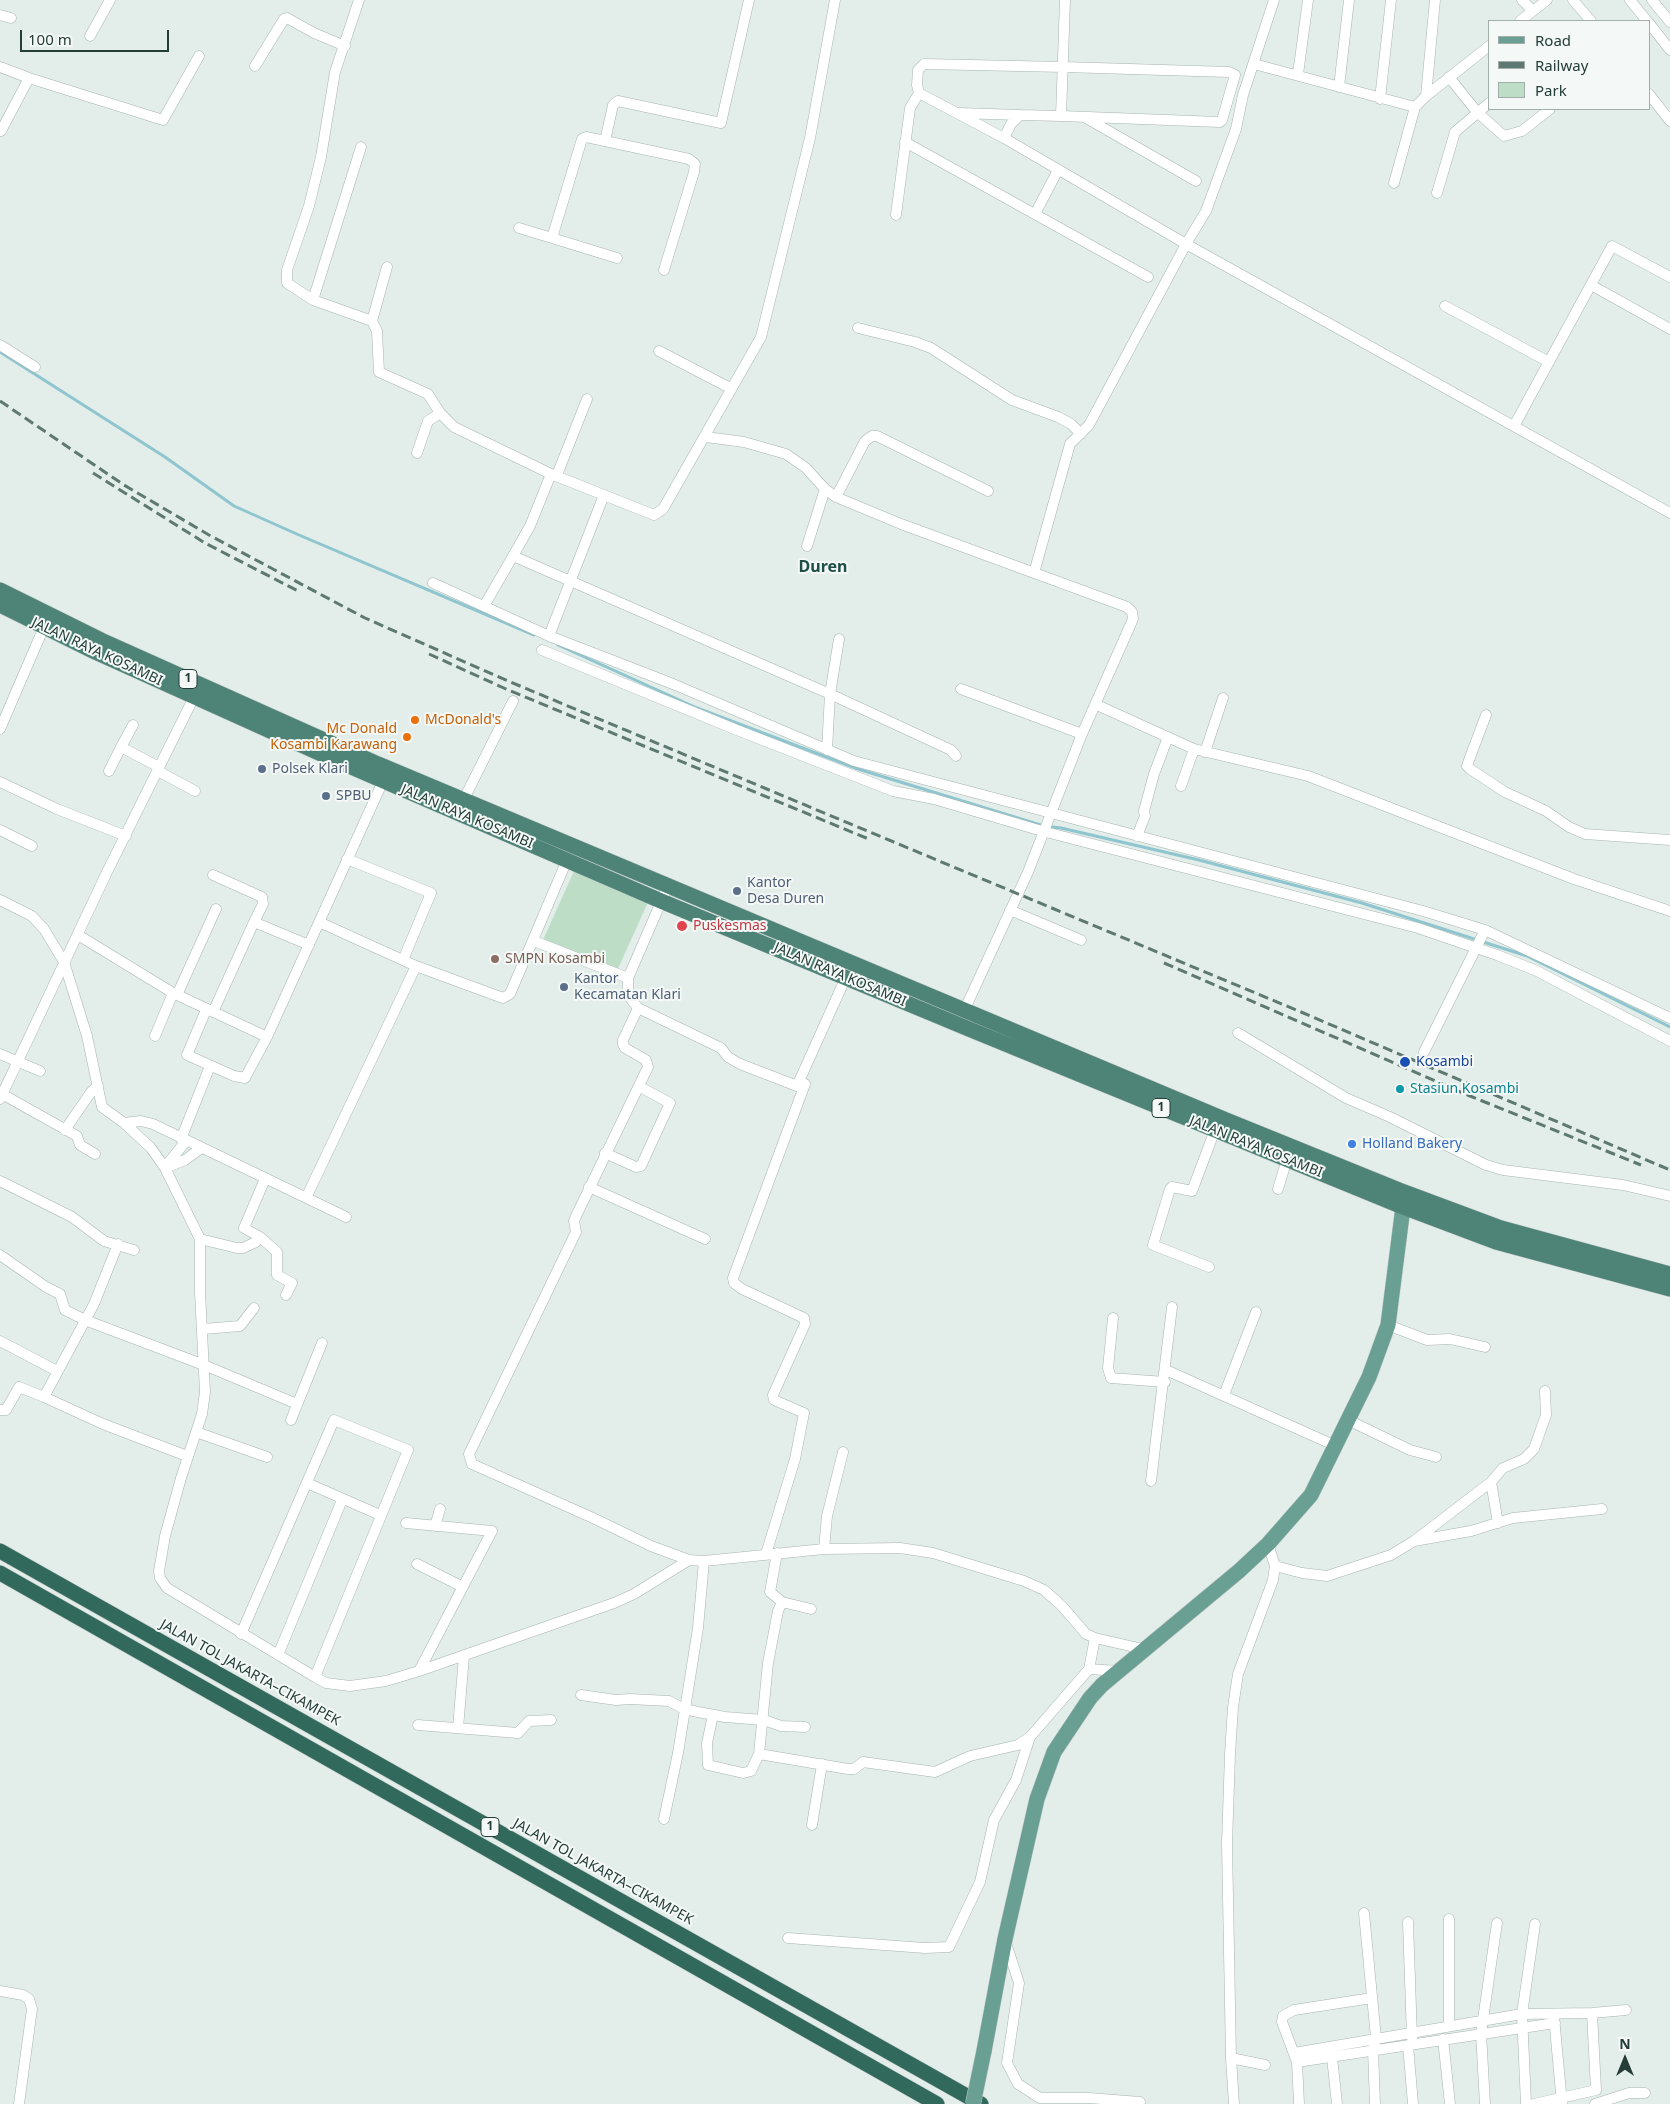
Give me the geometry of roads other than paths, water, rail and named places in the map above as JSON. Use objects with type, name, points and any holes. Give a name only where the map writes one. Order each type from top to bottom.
[{"type":"highway","name":"JALAN RAYA KOSAMBI","points":[[0,590],[378,774],[661,901],[1403,1207],[1496,1242],[1670,1289]]},
{"type":"highway","name":"JALAN RAYA KOSAMBI","points":[[0,605],[44,628],[194,697],[378,774],[464,799],[964,1010],[1399,1190],[1501,1228],[1670,1274]]},
{"type":"highway","name":"JALAN TOL JAKARTA–CIKAMPEK","points":[[0,1551],[981,2104]]},
{"type":"highway","name":"1","points":[[0,1572],[937,2104]]},
{"type":"main road","points":[[973,2104],[1005,1939],[1037,1799],[1048,1766],[1061,1740],[1090,1698],[1118,1670],[1239,1571],[1268,1544],[1310,1495],[1369,1377],[1388,1325],[1403,1207]]},
{"type":"street","points":[[90,36],[110,0]]},
{"type":"street","points":[[359,0],[335,72],[326,129],[309,206],[286,274],[287,283],[313,300],[372,321]]},
{"type":"street","points":[[605,141],[613,105],[618,101],[720,123],[749,0]]},
{"type":"street","points":[[387,267],[372,321],[377,331],[379,372],[428,394],[446,421],[465,434],[648,514],[658,514],[663,509],[706,437],[730,388],[760,337],[765,323],[810,138],[835,0]]},
{"type":"street","points":[[1061,116],[1065,0]]},
{"type":"street","points":[[1034,573],[1070,444],[1081,434],[1095,415],[1186,244],[1206,212],[1236,129],[1243,95],[1274,0]]},
{"type":"street","points":[[1298,74],[1308,0]]},
{"type":"street","points":[[1339,87],[1349,0]]},
{"type":"street","points":[[1380,99],[1391,0]]},
{"type":"street","points":[[1426,96],[1435,0]]},
{"type":"street","points":[[1522,0],[1533,11]]},
{"type":"street","points":[[1521,20],[1547,0]]},
{"type":"street","points":[[1573,0],[1590,20]]},
{"type":"street","points":[[1630,0],[1646,20]]},
{"type":"street","points":[[1652,0],[1670,22]]},
{"type":"street","points":[[0,15],[11,18]]},
{"type":"street","points":[[255,66],[284,19],[287,18],[314,33],[345,46]]},
{"type":"street","points":[[1650,25],[1670,50]]},
{"type":"street","points":[[1394,183],[1415,107],[1449,77],[1488,47]]},
{"type":"street","points":[[0,67],[29,78],[165,119],[199,56]]},
{"type":"street","points":[[896,215],[910,108],[919,93],[916,76],[918,70],[924,64],[1064,66],[1229,72],[1235,75],[1220,122],[955,112]]},
{"type":"street","points":[[1254,64],[1298,74],[1380,99],[1415,107]]},
{"type":"street","points":[[1449,77],[1478,112],[1502,135],[1508,136],[1522,131],[1549,110]]},
{"type":"street","points":[[1,131],[29,78]]},
{"type":"street","points":[[919,93],[1004,138],[1186,244],[1670,513]]},
{"type":"street","points":[[1650,95],[1670,121]]},
{"type":"street","points":[[1437,193],[1455,132],[1488,104]]},
{"type":"street","points":[[1004,138],[1011,124],[1020,115]]},
{"type":"street","points":[[1084,117],[1196,180]]},
{"type":"street","points":[[552,238],[582,139],[586,137],[689,160],[694,164],[694,172],[664,270]]},
{"type":"street","points":[[905,142],[1148,277]]},
{"type":"street","points":[[313,300],[362,148]]},
{"type":"street","points":[[1035,214],[1058,170]]},
{"type":"street","points":[[519,228],[617,258]]},
{"type":"street","points":[[1514,426],[1612,246],[1670,277]]},
{"type":"street","points":[[1591,285],[1670,329]]},
{"type":"street","points":[[1445,306],[1549,362]]},
{"type":"street","points":[[858,328],[915,342],[931,348],[977,375],[1012,400],[1058,417],[1071,424],[1081,434]]},
{"type":"street","points":[[0,345],[34,367]]},
{"type":"street","points":[[659,351],[730,388]]},
{"type":"street","points":[[484,606],[530,526],[587,399]]},
{"type":"street","points":[[417,453],[428,422],[440,413]]},
{"type":"street","points":[[836,497],[865,441],[872,436],[877,436],[988,491]]},
{"type":"street","points":[[706,437],[744,442],[786,454],[806,468],[825,489],[836,497],[901,524],[1127,607],[1132,612],[1133,619],[1097,706],[1082,734],[1028,872],[964,1010]]},
{"type":"street","points":[[807,546],[825,489]]},
{"type":"street","points":[[549,636],[604,495]]},
{"type":"street","points":[[513,556],[830,694],[951,750],[956,756]]},
{"type":"street","points":[[433,583],[549,636],[590,660],[741,723],[832,758],[893,791],[937,792],[1046,823],[1136,836],[1371,896],[1481,938],[1670,1018]]},
{"type":"street","points":[[0,729],[44,628]]},
{"type":"street","points":[[832,758],[830,694],[839,639]]},
{"type":"street","points":[[542,650],[590,660],[741,723],[832,758],[850,768],[1418,928],[1481,938],[1537,971],[1670,1041]]},
{"type":"street","points":[[961,688],[1082,734]]},
{"type":"street","points":[[95,1154],[80,1145],[76,1136],[1,1097],[64,962],[194,697]]},
{"type":"street","points":[[1181,786],[1200,751],[1223,698]]},
{"type":"street","points":[[464,799],[513,701]]},
{"type":"street","points":[[1097,706],[1200,751],[1308,776],[1574,879],[1669,909]]},
{"type":"street","points":[[1486,715],[1467,766],[1470,769],[1505,792],[1546,811],[1570,827],[1586,834],[1670,840]]},
{"type":"street","points":[[109,771],[133,724]]},
{"type":"street","points":[[1136,836],[1145,816],[1144,811],[1154,774],[1168,737]]},
{"type":"street","points":[[121,747],[195,791]]},
{"type":"street","points":[[213,875],[262,897],[263,904],[186,1054],[234,1076],[245,1078],[267,1037],[347,859],[378,774]]},
{"type":"street","points":[[0,782],[57,809],[126,836]]},
{"type":"street","points":[[0,830],[32,846]]},
{"type":"street","points":[[347,859],[431,893],[403,960]]},
{"type":"street","points":[[319,922],[416,966],[503,998],[510,994],[567,860]]},
{"type":"street","points":[[668,886],[628,978],[628,995],[638,1008],[721,1048],[728,1058],[797,1086],[846,977]]},
{"type":"street","points":[[0,900],[32,916],[44,929],[64,962],[87,1036],[102,1108],[124,1123],[151,1148],[165,1168],[200,1239],[200,1292],[205,1392],[196,1432],[187,1456],[165,1536],[159,1568],[160,1578],[167,1588],[314,1677],[326,1683],[350,1686],[386,1681],[419,1671],[614,1603],[634,1594],[689,1560]]},
{"type":"street","points":[[155,1036],[216,909]]},
{"type":"street","points":[[1010,910],[1081,940]]},
{"type":"street","points":[[254,922],[309,945]]},
{"type":"street","points":[[78,935],[175,994],[267,1037]]},
{"type":"street","points":[[1424,1052],[1481,938]]},
{"type":"street","points":[[534,941],[628,978]]},
{"type":"street","points":[[306,1198],[416,966]]},
{"type":"street","points":[[638,1008],[623,1040],[625,1048],[647,1062],[640,1087],[589,1187],[574,1221],[576,1232],[469,1454],[472,1464],[651,1546],[689,1560],[704,1561],[824,1549],[900,1548],[933,1553],[977,1565],[1044,1590],[1062,1606],[1086,1634],[1095,1638],[1143,1649]]},
{"type":"street","points":[[1238,1033],[1346,1098],[1390,1117],[1486,1165],[1503,1170],[1630,1187],[1670,1196]]},
{"type":"street","points":[[0,1054],[40,1071]]},
{"type":"street","points":[[165,1168],[183,1140],[210,1066]]},
{"type":"street","points":[[766,1554],[795,1459],[804,1413],[774,1400],[773,1395],[805,1324],[804,1318],[742,1289],[734,1283],[733,1278],[806,1084]]},
{"type":"street","points":[[65,1130],[91,1092],[98,1086]]},
{"type":"street","points":[[605,1153],[636,1167],[640,1166],[670,1103],[640,1087]]},
{"type":"street","points":[[124,1123],[147,1122],[200,1149],[346,1217]]},
{"type":"street","points":[[1209,1267],[1153,1245],[1170,1189],[1172,1187],[1192,1191],[1214,1130]]},
{"type":"street","points":[[165,1168],[185,1160],[200,1149]]},
{"type":"street","points":[[1278,1189],[1287,1159]]},
{"type":"street","points":[[265,1179],[244,1228],[273,1246],[277,1252],[277,1276],[292,1283],[286,1295]]},
{"type":"street","points":[[0,1181],[72,1217],[104,1241],[134,1250]]},
{"type":"street","points":[[589,1187],[705,1239]]},
{"type":"street","points":[[200,1239],[237,1248],[250,1246],[260,1237]]},
{"type":"street","points":[[44,1397],[85,1320],[118,1244]]},
{"type":"street","points":[[0,1255],[46,1287],[60,1294],[65,1310],[85,1320],[204,1365],[297,1404]]},
{"type":"street","points":[[1151,1481],[1166,1370],[1172,1307]]},
{"type":"street","points":[[203,1329],[240,1326],[254,1308]]},
{"type":"street","points":[[1224,1395],[1256,1312]]},
{"type":"street","points":[[1113,1318],[1108,1368],[1111,1378],[1164,1382]]},
{"type":"street","points":[[1388,1325],[1427,1340],[1450,1339],[1485,1347]]},
{"type":"street","points":[[0,1341],[57,1371]]},
{"type":"street","points":[[291,1420],[322,1343]]},
{"type":"street","points":[[1166,1370],[1336,1446]]},
{"type":"street","points":[[0,1410],[6,1410],[19,1387],[102,1424],[187,1456]]},
{"type":"street","points":[[1275,1566],[1302,1573],[1327,1576],[1384,1557],[1414,1541],[1491,1482],[1503,1468],[1524,1459],[1534,1449],[1540,1437],[1546,1415],[1545,1391]]},
{"type":"street","points":[[242,1634],[324,1442],[336,1420],[408,1450],[314,1677]]},
{"type":"street","points":[[1348,1420],[1410,1450],[1436,1457]]},
{"type":"street","points":[[196,1432],[267,1458]]},
{"type":"street","points":[[324,1442],[334,1446]]},
{"type":"street","points":[[824,1549],[827,1516],[843,1452]]},
{"type":"street","points":[[1491,1482],[1498,1524]]},
{"type":"street","points":[[307,1483],[342,1500],[380,1515]]},
{"type":"street","points":[[278,1655],[342,1500]]},
{"type":"street","points":[[435,1526],[440,1509]]},
{"type":"street","points":[[1414,1541],[1442,1538],[1498,1524],[1513,1518],[1602,1509]]},
{"type":"street","points":[[406,1523],[492,1531],[419,1671]]},
{"type":"street","points":[[1234,2104],[1231,2058],[1227,1844],[1233,1707],[1238,1674],[1267,1598],[1275,1566],[1268,1544]]},
{"type":"street","points":[[777,1553],[770,1592],[782,1602],[811,1609]]},
{"type":"street","points":[[664,1819],[678,1753],[698,1628],[704,1561]]},
{"type":"street","points":[[417,1564],[463,1587]]},
{"type":"street","points":[[713,1715],[707,1743],[707,1761],[710,1766],[746,1773],[754,1769],[759,1754],[764,1720],[768,1663],[778,1611],[782,1602]]},
{"type":"street","points":[[759,1754],[854,1770],[863,1762],[935,1772],[970,1756],[1018,1745],[1030,1737],[1089,1669],[1095,1638]]},
{"type":"street","points":[[458,1728],[464,1656]]},
{"type":"street","points":[[1089,1669],[1118,1670]]},
{"type":"street","points":[[581,1695],[621,1700],[630,1698],[669,1701],[684,1709],[713,1715],[764,1720],[781,1726],[806,1727]]},
{"type":"street","points":[[418,1725],[518,1733],[529,1721],[551,1720]]},
{"type":"street","points":[[788,1938],[948,1948],[980,1882],[994,1820],[1016,1780],[1030,1737]]},
{"type":"street","points":[[812,1825],[822,1764]]},
{"type":"street","points":[[1364,1913],[1376,2038],[1373,2050],[1375,2104]]},
{"type":"street","points":[[1449,1919],[1449,2025]]},
{"type":"street","points":[[1408,1922],[1413,2104]]},
{"type":"street","points":[[1485,2104],[1481,2033],[1497,1923]]},
{"type":"street","points":[[1526,2104],[1521,2027],[1535,1924]]},
{"type":"street","points":[[1005,1939],[1020,1983],[1007,2063],[1018,2084],[1040,2098],[1089,2098],[1140,2102]]},
{"type":"street","points":[[0,1991],[23,1995],[29,2000],[32,2009],[19,2104]]},
{"type":"street","points":[[1299,2104],[1295,2058],[1282,2022],[1283,2016],[1294,2010],[1372,1998]]},
{"type":"street","points":[[1295,2058],[1332,2057],[1521,2027],[1554,2018],[1626,2010]]},
{"type":"street","points":[[1295,2058],[1376,2038],[1449,2025],[1522,2014],[1554,2018]]},
{"type":"street","points":[[1534,2104],[1562,2101],[1596,2090],[1592,2014]]},
{"type":"street","points":[[1554,2018],[1562,2101]]},
{"type":"street","points":[[1443,2039],[1450,2104]]},
{"type":"street","points":[[1332,2057],[1337,2104]]},
{"type":"street","points":[[1231,2058],[1265,2065]]},
{"type":"street","points":[[1595,2104],[1629,2093],[1645,2093]]},
{"type":"waterway","points":[[0,352],[165,457],[234,506],[534,635]]},
{"type":"waterway","points":[[558,645],[697,708],[858,769],[1044,826],[1061,828],[1199,860],[1362,903],[1527,956],[1670,1027]]},
{"type":"railway","points":[[0,401],[124,485],[209,535],[365,618],[508,681],[1301,1012],[1670,1170]]},
{"type":"railway","points":[[93,473],[205,543],[298,591]]},
{"type":"railway","points":[[429,654],[506,689],[871,840]]},
{"type":"railway","points":[[1164,963],[1470,1096],[1641,1165]]},
{"type":"place","name":"McDonald's","points":[[415,720]]},
{"type":"place","name":"Mc Donald Kosambi Karawang","points":[[407,737]]},
{"type":"place","name":"Polsek Klari","points":[[262,769]]},
{"type":"place","name":"SPBU","points":[[326,796]]},
{"type":"place","name":"Kantor Desa Duren","points":[[737,891]]},
{"type":"place","name":"Puskesmas","points":[[682,926]]},
{"type":"place","name":"SMPN Kosambi","points":[[495,959]]},
{"type":"place","name":"Kantor Kecamatan Klari","points":[[564,987]]},
{"type":"place","name":"Kosambi","points":[[1405,1062]]},
{"type":"place","name":"Stasiun Kosambi","points":[[1400,1089]]},
{"type":"place","name":"Holland Bakery","points":[[1352,1144]]},
{"type":"district","name":"Duren","points":[[823,567]]}]
